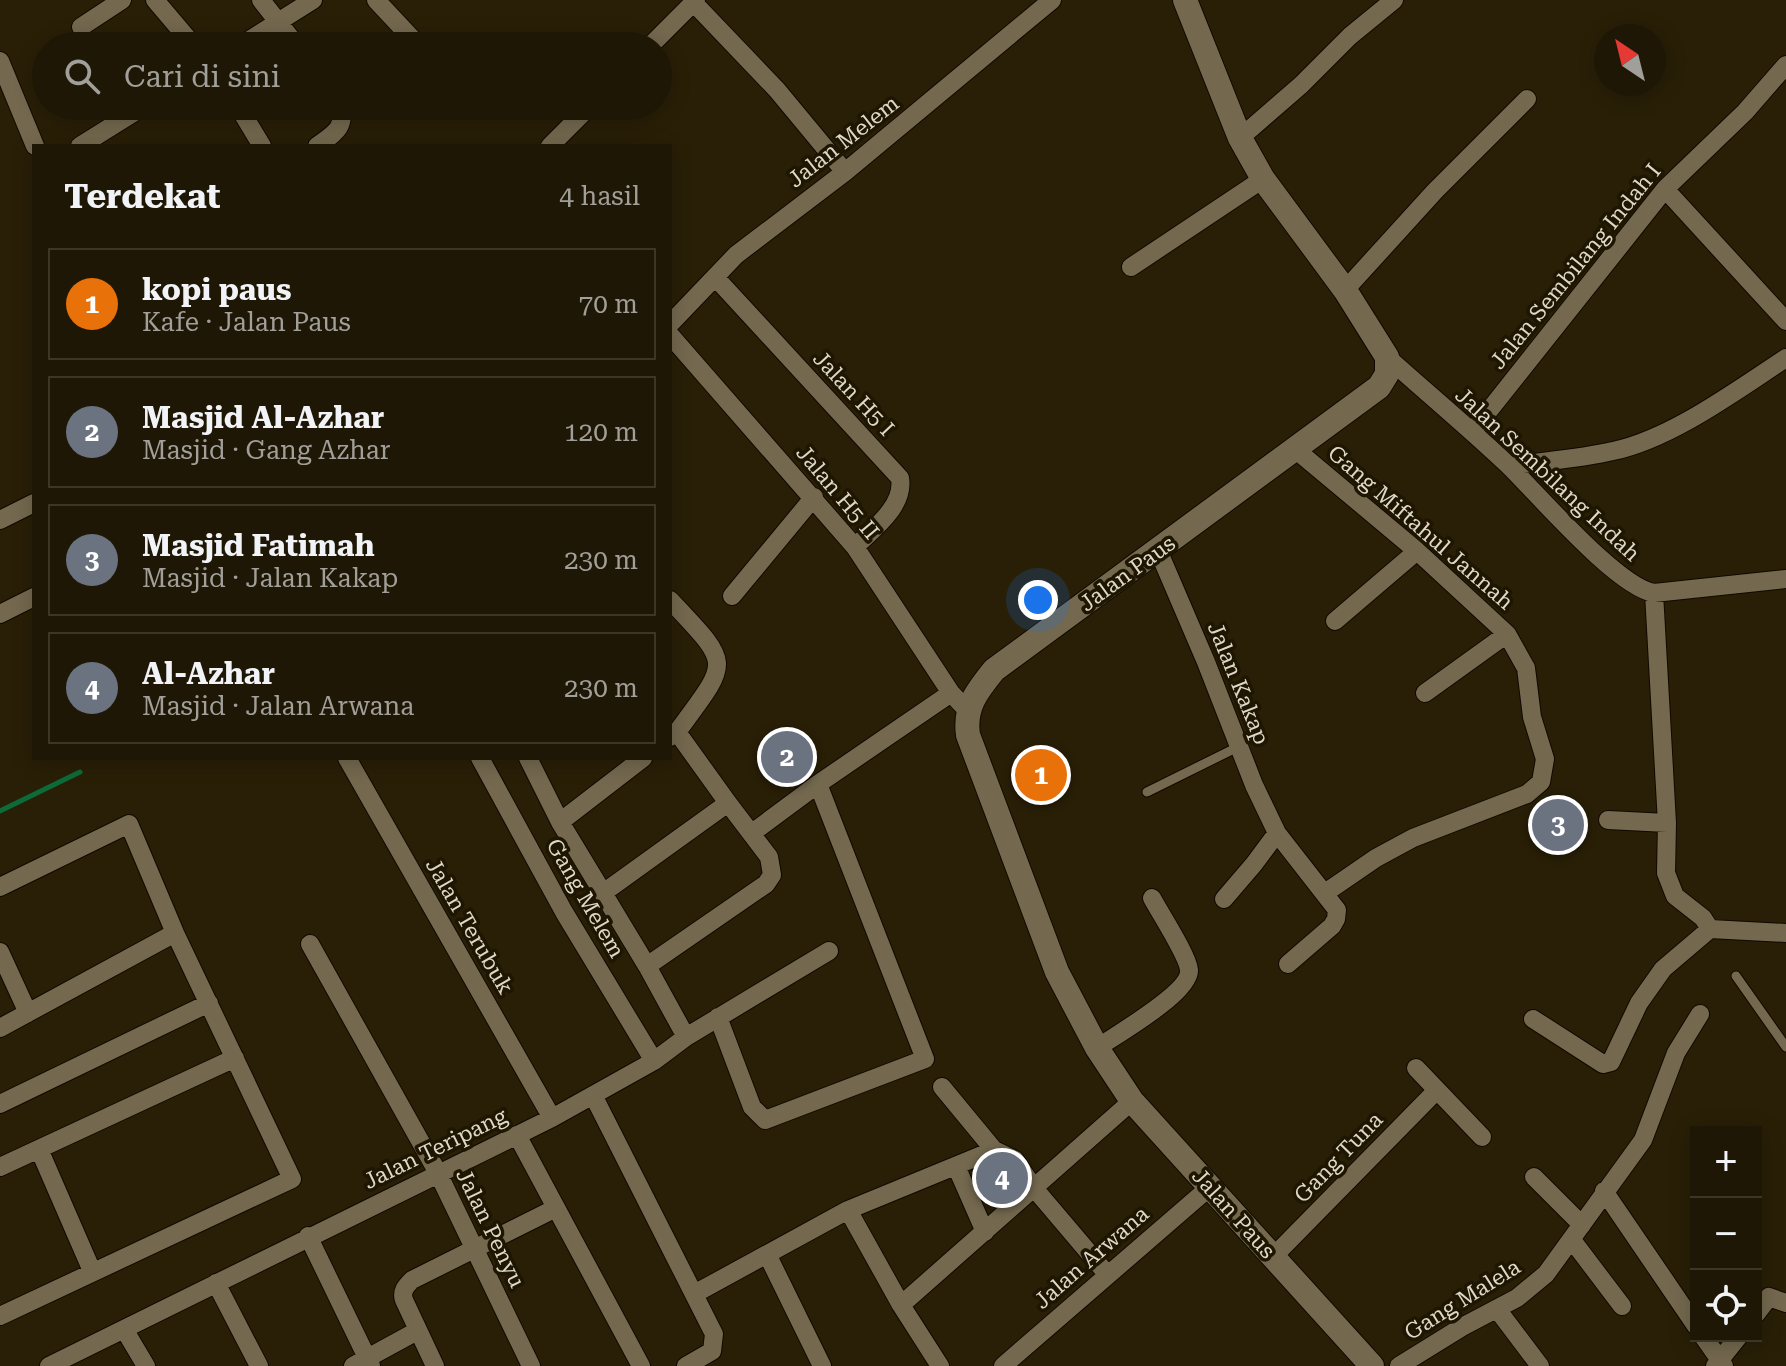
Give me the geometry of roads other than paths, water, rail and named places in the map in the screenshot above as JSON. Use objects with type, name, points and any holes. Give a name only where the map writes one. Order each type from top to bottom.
[{"type":"main road","points":[[1185,0],[1240,138],[1263,179],[1345,290],[1387,357]]},
{"type":"main road","name":"Jalan Paus","points":[[1372,1366],[1132,1101],[1097,1048],[1057,972],[975,755],[959,701],[973,698],[994,670],[1379,387],[1387,374],[1387,357]]},
{"type":"street","points":[[81,27],[122,0]]},
{"type":"street","points":[[155,0],[182,32]]},
{"type":"street","points":[[261,0],[287,32]]},
{"type":"street","points":[[263,32],[313,0]]},
{"type":"street","points":[[376,0],[406,32]]},
{"type":"street","name":"Jalan Melem","points":[[672,322],[754,240],[845,172],[1052,0]]},
{"type":"street","points":[[1240,138],[1301,85],[1350,36],[1394,0]]},
{"type":"street","points":[[664,32],[694,1],[777,90],[845,172]]},
{"type":"street","points":[[0,61],[34,144]]},
{"type":"street","name":"Jalan Sembilang Indah I","points":[[1472,432],[1665,189],[1745,112],[1786,65]]},
{"type":"street","points":[[1345,290],[1435,191],[1527,99]]},
{"type":"street","points":[[83,144],[122,120]]},
{"type":"street","points":[[246,120],[261,144]]},
{"type":"street","points":[[319,144],[341,126],[342,120]]},
{"type":"street","points":[[552,144],[576,120]]},
{"type":"street","points":[[1131,267],[1263,179]]},
{"type":"street","points":[[1665,189],[1786,321]]},
{"type":"street","name":"Jalan H5 I","points":[[715,277],[900,478],[901,494],[896,503],[855,547]]},
{"type":"street","name":"Jalan H5 II","points":[[672,337],[855,547],[959,701]]},
{"type":"street","name":"Jalan Sembilang Indah","points":[[1387,357],[1509,466],[1623,578],[1643,591],[1654,593]]},
{"type":"street","points":[[1509,466],[1614,451],[1640,442],[1718,403],[1786,358]]},
{"type":"street","name":"Gang Miftahul Jannah","points":[[1295,449],[1417,551],[1507,634],[1526,668],[1532,717],[1545,759],[1541,782],[1527,794],[1413,838],[1376,858],[1325,893]]},
{"type":"street","points":[[732,596],[814,497]]},
{"type":"street","points":[[0,520],[32,511]]},
{"type":"street","name":"Jalan Kakap","points":[[1158,550],[1254,785],[1277,833],[1325,893]]},
{"type":"street","points":[[1335,621],[1417,551]]},
{"type":"street","points":[[1710,929],[1706,921],[1678,899],[1668,884],[1654,593],[1786,579]]},
{"type":"street","points":[[0,614],[32,598]]},
{"type":"street","points":[[647,966],[766,884],[772,875],[771,862],[752,833],[674,734],[712,685],[719,659],[700,630],[672,606]]},
{"type":"street","points":[[1425,693],[1507,634]]},
{"type":"street","points":[[752,833],[818,784],[959,701]]},
{"type":"street","name":"Jalan Terubuk","points":[[348,760],[552,1118]]},
{"type":"street","name":"Gang Melem","points":[[481,760],[564,912],[654,1061]]},
{"type":"street","points":[[529,760],[560,822],[686,1037]]},
{"type":"street","points":[[560,822],[640,760]]},
{"type":"street","points":[[718,1017],[752,1107],[765,1120],[925,1059],[818,784]]},
{"type":"street","points":[[603,893],[728,803]]},
{"type":"street","points":[[1608,820],[1667,823]]},
{"type":"street","points":[[0,887],[129,824],[175,933],[292,1179],[0,1316]]},
{"type":"street","points":[[1224,899],[1277,833]]},
{"type":"street","points":[[1288,964],[1336,919],[1337,910],[1325,893]]},
{"type":"street","points":[[1097,1048],[1177,993],[1189,977],[1188,964],[1152,898]]},
{"type":"street","points":[[1533,1019],[1603,1064],[1611,1062],[1639,1003],[1663,969],[1710,929],[1786,933]]},
{"type":"street","points":[[0,1028],[175,933]]},
{"type":"street","name":"Jalan Penyu","points":[[310,944],[438,1173],[531,1366]]},
{"type":"street","name":"Jalan Teripang","points":[[49,1366],[552,1118],[654,1061],[686,1037],[829,951]]},
{"type":"street","points":[[0,952],[28,1013]]},
{"type":"street","points":[[0,1104],[209,1003]]},
{"type":"street","name":"Gang Malela","points":[[1399,1366],[1497,1309],[1546,1274],[1643,1140],[1676,1053],[1700,1014]]},
{"type":"street","points":[[0,1167],[235,1058]]},
{"type":"street","points":[[1416,1068],[1482,1137]]},
{"type":"street","points":[[942,1087],[994,1150],[1015,1160],[1034,1188],[1107,1274]]},
{"type":"street","name":"Gang Tuna","points":[[1273,1257],[1437,1090]]},
{"type":"street","points":[[593,1095],[714,1334],[715,1342],[707,1356],[686,1366]]},
{"type":"street","points":[[901,1305],[1132,1101]]},
{"type":"street","points":[[517,1135],[641,1366]]},
{"type":"street","points":[[39,1149],[92,1271]]},
{"type":"street","points":[[694,1294],[848,1210],[994,1150]]},
{"type":"street","points":[[956,1166],[985,1232]]},
{"type":"street","points":[[1534,1177],[1577,1232],[1622,1306]]},
{"type":"street","name":"Jalan Arwana","points":[[1003,1366],[1211,1186]]},
{"type":"street","points":[[1604,1191],[1690,1317]]},
{"type":"street","points":[[848,1210],[901,1305],[940,1366]]},
{"type":"street","points":[[435,1366],[402,1297],[407,1285],[548,1212]]},
{"type":"street","points":[[308,1236],[364,1363],[417,1331]]},
{"type":"street","points":[[767,1254],[822,1366]]},
{"type":"street","points":[[216,1283],[259,1366]]},
{"type":"street","points":[[1762,1306],[1769,1297],[1786,1303]]},
{"type":"street","points":[[1497,1309],[1540,1366]]},
{"type":"street","points":[[124,1329],[146,1366]]},
{"type":"street","points":[[1706,1342],[1719,1364],[1735,1342]]},
{"type":"lane","points":[[1147,792],[1240,746]]},
{"type":"lane","points":[[1736,976],[1786,1047]]},
{"type":"waterway","points":[[0,811],[80,772]]},
{"type":"place","name":"Masjid Al-Azhar","points":[[787,757]]},
{"type":"place","name":"kopi paus","points":[[1041,775]]},
{"type":"place","name":"Masjid Fatimah","points":[[1558,825]]},
{"type":"place","name":"Al-Azhar","points":[[1002,1178]]}]
